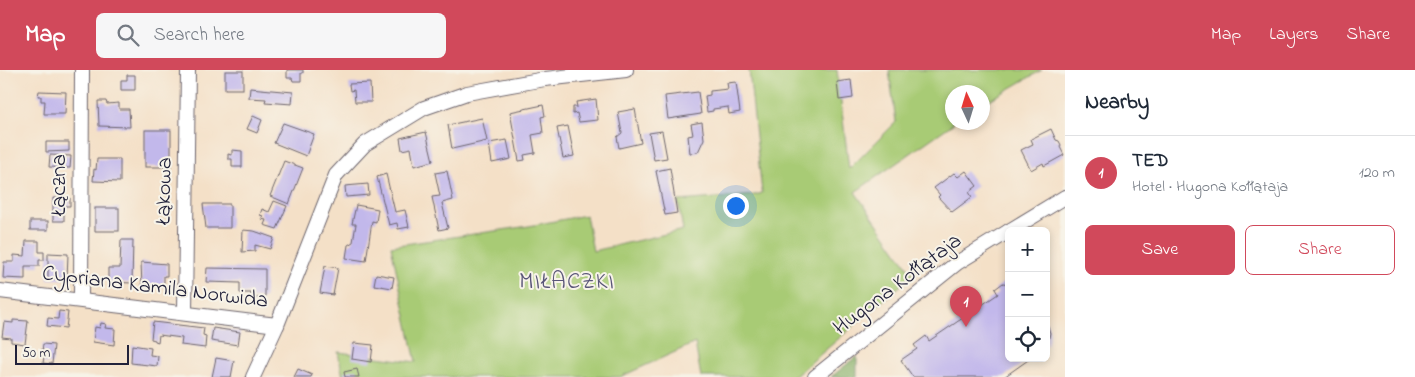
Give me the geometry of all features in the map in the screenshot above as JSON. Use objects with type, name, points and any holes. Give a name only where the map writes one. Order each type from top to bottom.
[{"type":"street","name":"Łączna","points":[[81,300],[82,70]]},
{"type":"street","name":"Łąkowa","points":[[185,313],[188,70]]},
{"type":"street","name":"Cypriana Kamila Norwida","points":[[0,291],[276,325],[336,175],[365,144],[424,108],[467,94],[545,79],[626,70]]},
{"type":"street","name":"Hugona Kołłątaja","points":[[1016,227],[1065,197]]},
{"type":"street","name":"Hugona Kołłątaja","points":[[815,377],[957,263],[1005,233]]},
{"type":"street","points":[[253,377],[276,325]]},
{"type":"green space","points":[[749,70],[837,70],[849,169],[896,122],[889,70],[1042,70],[990,100],[990,85],[945,85],[945,129],[855,192],[913,275],[794,377],[701,377],[695,343],[620,377],[343,377],[338,352],[416,362],[391,246],[529,226],[586,215],[593,251],[683,230],[678,201],[762,193]]},
{"type":"green space","points":[[857,356],[857,377],[831,377]]},
{"type":"building","points":[[287,70],[303,70],[301,81],[293,81],[292,78],[287,78]]},
{"type":"building","points":[[225,71],[243,71],[243,89],[225,89]]},
{"type":"building","points":[[127,75],[135,75],[135,90],[121,90],[121,80],[127,80]]},
{"type":"building","points":[[851,80],[853,98],[839,100],[837,82]]},
{"type":"building","points":[[736,82],[740,112],[729,114],[728,107],[713,109],[713,111],[707,112],[705,96],[710,95],[710,91],[728,89],[727,83]]},
{"type":"building","points":[[370,83],[371,102],[355,102],[354,90],[350,91],[349,84]]},
{"type":"building","points":[[250,88],[293,92],[292,104],[265,102],[266,99],[249,98]]},
{"type":"building","points":[[39,91],[66,92],[65,114],[44,114],[45,101],[41,101],[41,96],[38,96]]},
{"type":"building","points":[[698,92],[701,114],[668,119],[665,96]]},
{"type":"building","points":[[596,99],[598,120],[579,122],[577,113],[573,114],[573,107],[577,107],[576,102]]},
{"type":"building","points":[[98,101],[106,101],[107,104],[119,103],[119,109],[129,109],[130,127],[99,126]]},
{"type":"building","points":[[543,105],[545,116],[541,117],[543,133],[532,135],[535,153],[524,155],[525,160],[519,161],[510,112]]},
{"type":"building","points":[[635,109],[641,143],[619,148],[617,137],[622,133],[618,112]]},
{"type":"building","points":[[253,116],[262,120],[257,133],[247,129]]},
{"type":"building","points":[[482,118],[487,141],[452,149],[448,125]]},
{"type":"building","points":[[702,122],[704,139],[698,152],[690,153],[688,136],[693,135],[691,124]]},
{"type":"building","points":[[283,123],[314,134],[306,156],[274,143]]},
{"type":"building","points":[[568,126],[574,156],[563,158],[557,128]]},
{"type":"building","points":[[1051,129],[1056,140],[1061,145],[1060,147],[1064,155],[1044,166],[1043,163],[1031,170],[1021,150],[1033,144],[1031,139]]},
{"type":"building","points":[[145,130],[171,130],[171,167],[145,167]]},
{"type":"building","points":[[662,131],[667,158],[654,160],[649,133]]},
{"type":"building","points":[[426,132],[433,161],[414,166],[411,148],[402,150],[400,138]]},
{"type":"building","points":[[507,140],[511,159],[492,163],[489,143]]},
{"type":"building","points":[[46,142],[69,142],[69,151],[46,152]]},
{"type":"building","points":[[232,150],[242,151],[242,167],[232,167],[232,159],[228,159],[228,154],[232,155]]},
{"type":"building","points":[[50,155],[71,156],[70,168],[49,167]]},
{"type":"building","points":[[97,159],[120,159],[120,182],[93,181]]},
{"type":"building","points":[[284,161],[303,168],[289,204],[270,196]]},
{"type":"building","points":[[670,168],[677,213],[665,215],[656,171]]},
{"type":"building","points":[[447,171],[453,200],[442,203],[448,228],[439,230],[432,197],[440,196],[435,173]]},
{"type":"building","points":[[966,171],[977,186],[969,192],[972,197],[952,212],[938,197],[940,195],[934,188],[954,173],[958,177]]},
{"type":"building","points":[[386,174],[395,212],[405,210],[409,227],[398,229],[397,223],[389,225],[377,177]]},
{"type":"building","points":[[368,184],[369,195],[346,197],[345,186]]},
{"type":"building","points":[[53,198],[70,198],[70,206],[64,206],[64,221],[53,221]]},
{"type":"building","points":[[274,201],[287,206],[277,229],[264,225],[266,220],[261,219],[263,216],[260,215],[262,209],[269,212]]},
{"type":"building","points":[[203,204],[230,204],[230,228],[206,228]]},
{"type":"building","points":[[356,205],[378,209],[376,222],[372,221],[366,261],[346,258],[348,245],[353,242],[356,224],[352,224]]},
{"type":"building","points":[[95,208],[119,208],[119,231],[95,231]]},
{"type":"building","points":[[30,221],[48,221],[48,230],[30,230]]},
{"type":"building","points":[[243,230],[254,231],[274,238],[270,249],[255,245],[255,251],[242,252]]},
{"type":"building","points":[[121,240],[133,240],[132,283],[108,282],[108,268],[120,268]]},
{"type":"building","points":[[26,241],[39,241],[39,252],[44,252],[44,260],[39,260],[39,266],[25,266],[25,279],[3,278],[4,262],[14,262],[14,255],[25,256]]},
{"type":"building","points":[[48,253],[68,254],[67,279],[48,279]]},
{"type":"building","points":[[141,262],[167,264],[167,276],[164,276],[164,286],[142,287]]},
{"type":"building","points":[[325,266],[338,268],[333,295],[320,293]]},
{"type":"building","points":[[207,268],[265,269],[265,298],[251,298],[251,293],[240,293],[240,283],[206,282]]},
{"type":"building","points":[[376,274],[394,277],[392,288],[374,285]]},
{"type":"building","points":[[1005,283],[1005,362],[1025,362],[1004,377],[913,377],[901,360],[917,349],[914,345],[926,336],[929,341],[998,294],[995,289]]},
{"type":"building","points":[[59,311],[68,312],[66,328],[47,326],[48,318],[58,319]]},
{"type":"building","points":[[13,320],[28,321],[25,344],[11,342],[11,338],[2,337],[4,322],[13,323]]},
{"type":"building","points":[[153,322],[204,328],[203,335],[206,336],[205,348],[181,345],[182,338],[159,335],[158,342],[151,339]]},
{"type":"building","points":[[101,323],[106,324],[105,328],[115,329],[114,345],[93,342],[95,327],[100,328]]},
{"type":"building","points":[[213,328],[240,332],[238,345],[211,341]]},
{"type":"building","points":[[354,343],[373,345],[371,362],[352,359]]},
{"type":"building","points":[[43,344],[54,345],[52,364],[43,363],[45,351],[42,351]]},
{"type":"building","points":[[132,345],[151,348],[150,355],[158,356],[157,366],[131,363]]},
{"type":"building","points":[[216,358],[234,361],[231,377],[212,377]]},
{"type":"building","points":[[298,369],[312,375],[311,377],[294,377]]},
{"type":"building","points":[[357,369],[359,377],[345,377],[344,372]]},
{"type":"place","name":"TED","points":[[966,327]]},
{"type":"district","name":"MIŁACZKI","points":[[567,282]]}]
